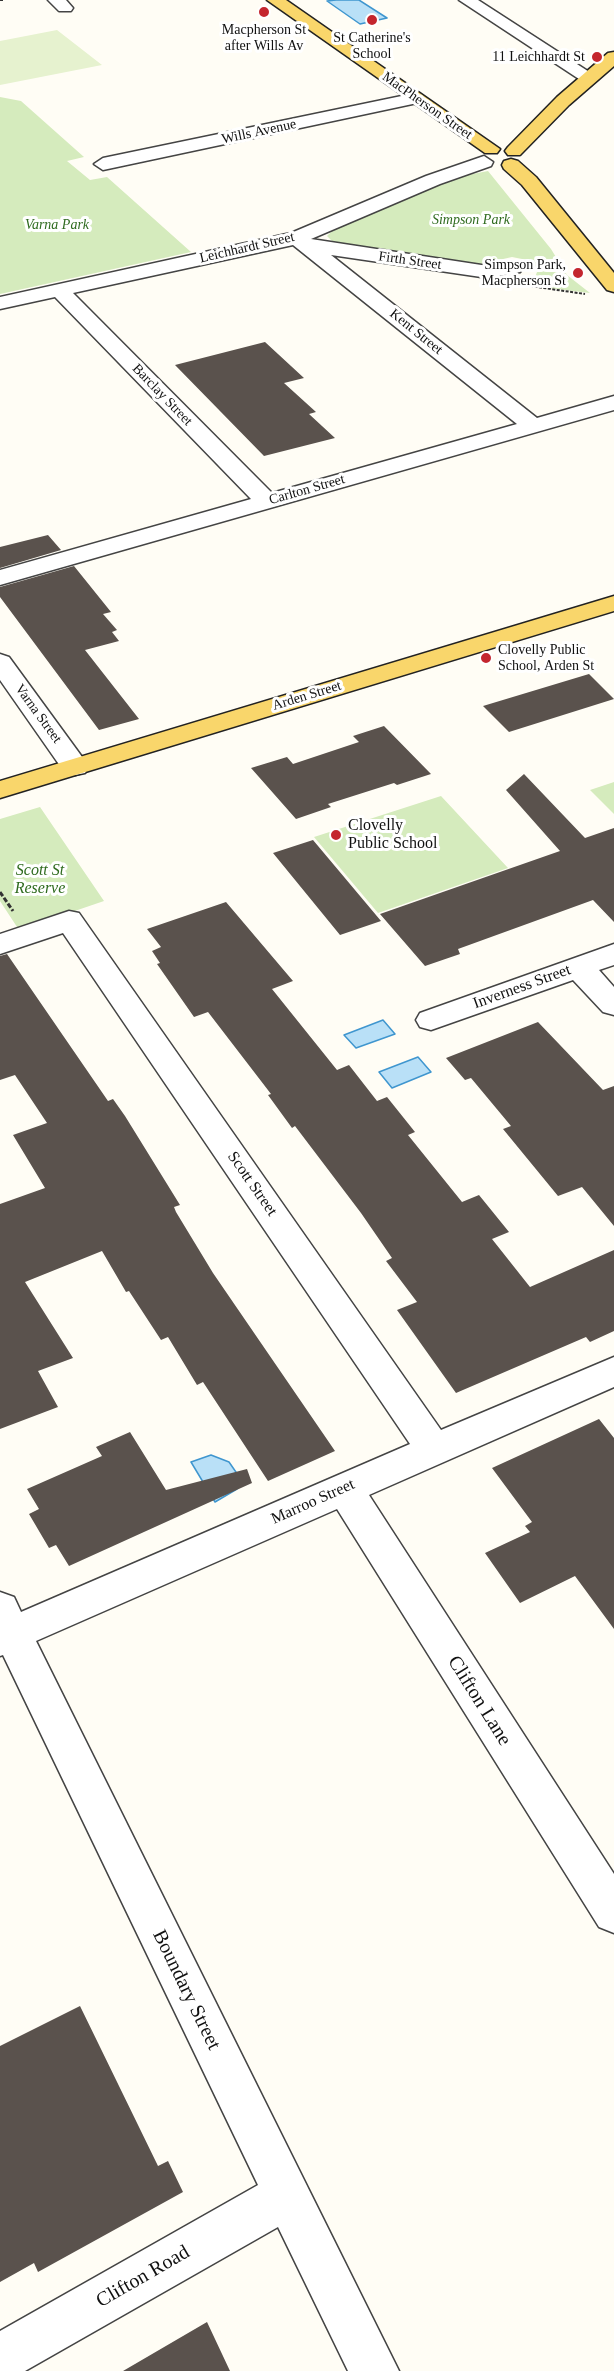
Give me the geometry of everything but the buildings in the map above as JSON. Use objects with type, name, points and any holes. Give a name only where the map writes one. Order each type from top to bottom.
[{"type":"main road","name":"MacPherson Street","points":[[275,0],[416,98],[487,156]]},
{"type":"main road","points":[[513,158],[588,77],[614,57]]},
{"type":"main road","points":[[487,156],[513,158]]},
{"type":"main road","points":[[513,158],[614,286]]},
{"type":"main road","name":"Arden Street","points":[[0,790],[611,608]]},
{"type":"street","points":[[469,0],[467,0],[588,77]]},
{"type":"street","name":"Wills Avenue","points":[[103,164],[416,98]]},
{"type":"street","name":"Leichhardt Street","points":[[0,303],[302,242],[487,156]]},
{"type":"street","name":"Firth Street","points":[[302,242],[488,272],[513,268]]},
{"type":"street","name":"Kent Street","points":[[302,242],[535,427]]},
{"type":"street","name":"Barclay Street","points":[[59,290],[266,501]]},
{"type":"street","name":"Carlton Street","points":[[0,578],[614,403]]},
{"type":"street","name":"Varna Street","points":[[0,662],[75,767]]},
{"type":"street","name":"Scott Street","points":[[0,944],[69,920],[434,1449]]},
{"type":"street","name":"Inverness Street","points":[[431,1020],[614,954]]},
{"type":"street","points":[[578,967],[614,1005]]},
{"type":"street","name":"Marroo Street","points":[[4,1627],[345,1489],[614,1371]]},
{"type":"street","name":"Clifton Lane","points":[[345,1489],[614,1912]]},
{"type":"street","name":"Boundary Street","points":[[4,1627],[374,2371]]},
{"type":"street","name":"Clifton Road","points":[[0,2358],[286,2196]]},
{"type":"green space","points":[[57,30],[102,65],[0,85],[0,41]]},
{"type":"green space","name":"Varna Park","points":[[0,97],[21,101],[84,157],[67,161],[90,180],[107,177],[191,252],[0,294]]},
{"type":"green space","name":"Simpson Park","points":[[488,171],[551,249],[567,275],[590,293],[532,286],[537,272],[532,261],[512,257],[472,266],[335,244],[327,236],[335,228],[462,176]]},
{"type":"green space","points":[[614,782],[614,814],[590,790]]},
{"type":"green space","points":[[441,796],[508,868],[378,913],[314,837]]},
{"type":"green space","name":"Scott St Reserve","points":[[40,807],[104,901],[19,930],[0,901],[0,819]]},
{"type":"water","points":[[359,0],[387,18],[360,24],[327,1]]},
{"type":"water","points":[[383,1020],[395,1034],[356,1048],[344,1035]]},
{"type":"water","points":[[418,1057],[431,1072],[392,1088],[379,1072]]},
{"type":"water","points":[[211,1455],[229,1462],[238,1475],[237,1489],[215,1502],[191,1462]]},
{"type":"place","name":"Macpherson St after Wills Av","points":[[264,12]]},
{"type":"place","name":"St Catherine's School","points":[[372,20]]},
{"type":"place","name":"11 Leichhardt St","points":[[597,57]]},
{"type":"place","name":"Simpson Park, Macpherson St","points":[[578,273]]},
{"type":"place","name":"Clovelly Public School, Arden St","points":[[486,658]]},
{"type":"place","name":"Clovelly Public School","points":[[336,835]]}]
